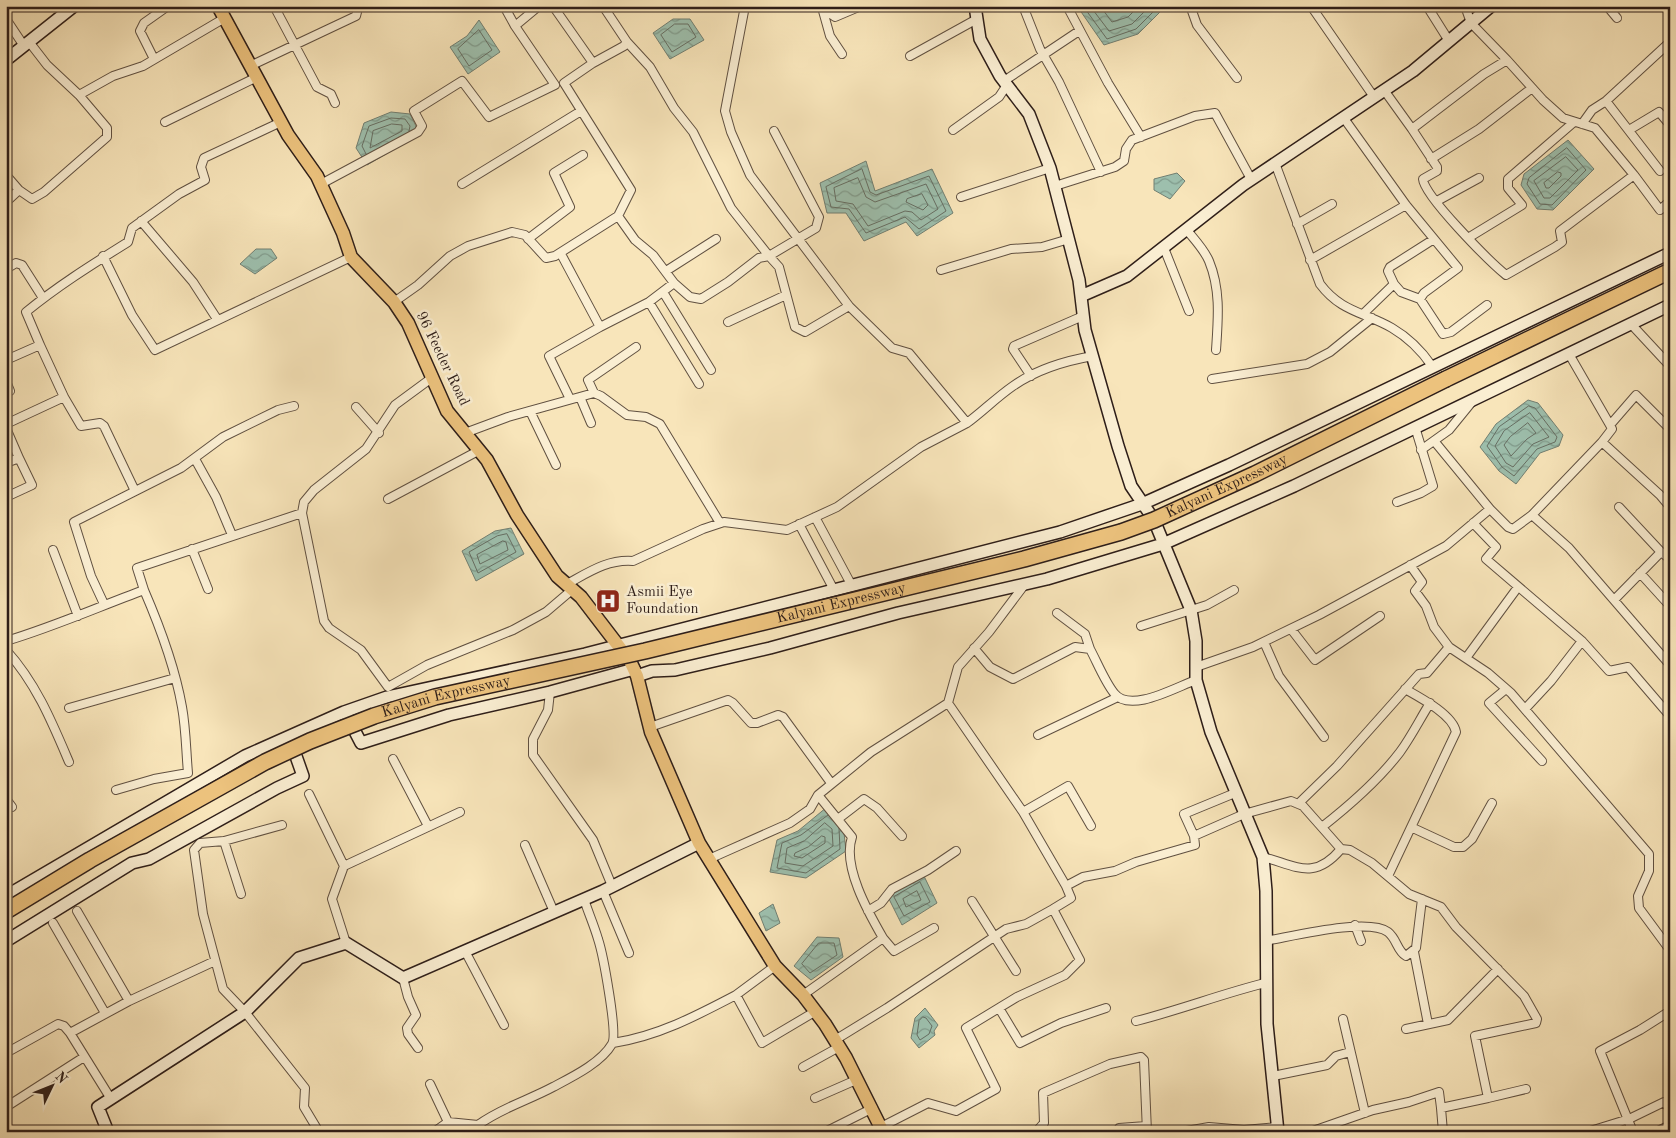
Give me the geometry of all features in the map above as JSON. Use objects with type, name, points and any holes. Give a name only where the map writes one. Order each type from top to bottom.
[{"type":"highway","name":"Kalyani Expressway","points":[[6,911],[90,860],[265,762],[310,741],[374,716],[436,697],[646,651],[1024,559],[1154,520],[1255,474],[1670,271]]},
{"type":"main road","name":"96 Feeder Road","points":[[218,6],[223,19],[281,122],[321,184],[343,233],[350,257],[394,302],[408,323],[447,411],[487,460],[530,538],[557,576],[570,586],[619,645],[634,669]]},
{"type":"main road","points":[[634,669],[650,727],[699,844],[776,966],[816,1011],[837,1043],[873,1108],[882,1129]]},
{"type":"street","points":[[6,60],[74,6]]},
{"type":"street","points":[[154,59],[140,30],[154,15],[168,6]]},
{"type":"street","points":[[165,122],[296,46],[356,16],[358,12],[355,6]]},
{"type":"street","points":[[321,184],[418,132],[422,126],[414,111],[462,81],[489,117],[555,85],[504,6]]},
{"type":"street","points":[[516,26],[539,6]]},
{"type":"street","points":[[553,6],[593,63]]},
{"type":"street","points":[[603,6],[627,42],[650,66],[674,108],[693,132],[731,208],[779,267],[795,327],[805,332],[849,306]]},
{"type":"street","points":[[744,6],[724,111],[750,175],[796,239],[849,306],[892,348],[909,353],[967,423]]},
{"type":"street","points":[[821,9],[835,17],[860,6]]},
{"type":"street","points":[[975,6],[980,40],[1006,83],[1029,114],[1050,168],[1069,240],[1081,296],[1083,316],[1120,454],[1131,486],[1154,520],[1191,610],[1196,641],[1196,680],[1211,732],[1263,857],[1266,891],[1264,941],[1267,1024],[1278,1129],[1244,1130],[1209,1127],[1181,1132]]},
{"type":"street","points":[[1023,6],[1043,54],[1059,82],[1101,172]]},
{"type":"street","points":[[1067,6],[1141,137]]},
{"type":"street","points":[[1195,6],[1192,16],[1197,25],[1237,78]]},
{"type":"street","points":[[1311,6],[1374,97]]},
{"type":"street","points":[[1427,6],[1449,41]]},
{"type":"street","points":[[1465,6],[1471,23],[1563,118],[1595,128],[1634,174],[1660,210],[1670,201]]},
{"type":"street","points":[[1081,296],[1126,276],[1251,179],[1413,71],[1491,6]]},
{"type":"street","points":[[1607,6],[1617,18]]},
{"type":"street","points":[[277,7],[317,87],[331,94],[336,103]]},
{"type":"street","points":[[821,9],[830,36],[842,54]]},
{"type":"street","points":[[6,19],[27,45],[79,95],[107,128],[107,137],[44,192],[32,199],[19,190],[6,175]]},
{"type":"street","points":[[79,95],[114,76],[154,59],[223,19]]},
{"type":"street","points":[[910,56],[977,19]]},
{"type":"street","points":[[953,130],[999,97],[1006,83],[1043,54],[1079,30]]},
{"type":"street","points":[[394,302],[418,285],[450,256],[468,246],[512,232],[525,235],[546,258],[561,254],[618,216],[631,190],[564,83],[593,63],[624,46],[627,42]]},
{"type":"street","points":[[1468,238],[1522,205],[1508,188],[1508,180],[1592,110],[1606,101],[1670,42]]},
{"type":"street","points":[[1412,128],[1484,74],[1507,60]]},
{"type":"street","points":[[1431,159],[1479,128],[1532,88]]},
{"type":"street","points":[[1384,90],[1412,128],[1437,171],[1424,179],[1423,182],[1468,238],[1506,275],[1555,248],[1562,242],[1560,231],[1634,174]]},
{"type":"street","points":[[1606,101],[1660,171]]},
{"type":"street","points":[[462,184],[581,111]]},
{"type":"street","points":[[1629,130],[1658,112],[1670,126]]},
{"type":"street","points":[[1055,186],[1115,167],[1124,160],[1126,149],[1132,140],[1195,116],[1215,113],[1251,179]]},
{"type":"street","points":[[1343,117],[1406,205],[1458,268],[1420,298]]},
{"type":"street","points":[[135,490],[104,426],[100,424],[81,426],[64,398],[26,312],[103,256],[128,242],[132,228],[179,194],[205,180],[201,167],[204,158],[281,122]]},
{"type":"street","points":[[618,216],[635,240],[653,255],[674,284],[690,297],[701,300],[759,258],[769,256],[816,228],[819,217],[774,131]]},
{"type":"street","points":[[528,238],[570,207],[554,173],[583,155]]},
{"type":"street","points":[[1274,163],[1320,284],[1330,297],[1342,306],[1372,318],[1410,340],[1432,366]]},
{"type":"street","points":[[960,197],[1050,168]]},
{"type":"street","points":[[1437,201],[1479,178]]},
{"type":"street","points":[[6,202],[19,190]]},
{"type":"street","points":[[1297,224],[1332,204]]},
{"type":"street","points":[[1310,260],[1406,205]]},
{"type":"street","points":[[142,221],[193,282],[217,319]]},
{"type":"street","points":[[1186,229],[1208,259],[1217,288],[1219,310],[1216,350]]},
{"type":"street","points":[[666,271],[716,239]]},
{"type":"street","points":[[1434,239],[1390,267],[1388,271],[1394,284],[1401,292],[1420,298],[1442,334],[1451,332],[1486,305]]},
{"type":"street","points":[[941,270],[1010,249],[1042,247],[1069,240]]},
{"type":"street","points":[[1164,248],[1189,311]]},
{"type":"street","points":[[6,896],[245,756],[344,712],[387,696],[619,645],[1060,532],[1142,504],[1229,465],[1670,253]]},
{"type":"street","points":[[561,254],[600,327]]},
{"type":"street","points":[[103,256],[132,315],[155,350],[350,257]]},
{"type":"street","points":[[6,269],[16,263],[22,265],[43,298]]},
{"type":"street","points":[[570,399],[548,356],[649,302],[674,284]]},
{"type":"street","points":[[1363,314],[1394,284]]},
{"type":"street","points":[[662,292],[712,370]]},
{"type":"street","points":[[728,322],[786,295]]},
{"type":"street","points":[[649,302],[699,384]]},
{"type":"street","points":[[344,712],[361,743],[449,715],[550,692],[634,669],[652,671],[675,670],[770,648],[898,613],[1025,584],[1107,562],[1163,544],[1294,486],[1670,305]]},
{"type":"street","points":[[1031,376],[1013,349],[1014,346],[1083,316]]},
{"type":"street","points":[[1212,379],[1307,364],[1330,352],[1372,318]]},
{"type":"street","points":[[1631,324],[1670,366]]},
{"type":"street","points":[[6,360],[40,345]]},
{"type":"street","points":[[594,393],[588,380],[636,347]]},
{"type":"street","points":[[1435,442],[1490,509],[1508,527],[1513,529],[1532,515],[1602,442],[1612,429],[1569,354]]},
{"type":"street","points":[[433,376],[395,405],[379,433],[366,449],[314,490],[304,502],[302,513],[324,621],[329,628],[361,650],[388,687],[427,665],[513,630],[546,612],[570,586],[599,566],[624,560],[633,561],[720,523],[787,530],[816,518],[837,506],[921,447],[967,423],[1012,386],[1064,361],[1093,356]]},
{"type":"street","points":[[6,381],[10,391]]},
{"type":"street","points":[[465,433],[530,411],[594,393],[627,415],[646,417],[660,424],[720,523]]},
{"type":"street","points":[[1610,425],[1636,395],[1670,429]]},
{"type":"street","points":[[580,397],[591,423]]},
{"type":"street","points":[[6,424],[64,398]]},
{"type":"street","points":[[1421,450],[1435,442],[1449,430],[1474,399]]},
{"type":"street","points":[[104,604],[91,576],[74,522],[195,459],[223,438],[278,410],[294,406]]},
{"type":"street","points":[[356,407],[379,433]]},
{"type":"street","points":[[530,411],[556,465]]},
{"type":"street","points":[[1397,502],[1420,494],[1433,486],[1415,427]]},
{"type":"street","points":[[6,428],[32,485],[6,497]]},
{"type":"street","points":[[1602,442],[1660,495],[1670,507]]},
{"type":"street","points":[[388,499],[478,451]]},
{"type":"street","points":[[6,463],[19,458]]},
{"type":"street","points":[[195,459],[216,497],[232,535]]},
{"type":"street","points":[[1619,507],[1660,552],[1670,559]]},
{"type":"street","points":[[1196,667],[1264,642],[1291,629],[1446,546],[1490,509]]},
{"type":"street","points":[[116,790],[154,779],[188,773],[182,707],[175,678],[158,623],[137,568],[302,513]]},
{"type":"street","points":[[1532,515],[1569,548],[1670,664]]},
{"type":"street","points":[[816,518],[852,586]]},
{"type":"street","points":[[1473,523],[1496,548],[1486,559],[1518,587],[1524,589],[1582,641],[1610,671],[1628,667],[1670,716]]},
{"type":"street","points":[[800,524],[834,590]]},
{"type":"street","points":[[192,549],[208,589]]},
{"type":"street","points":[[53,550],[78,616]]},
{"type":"street","points":[[1614,600],[1660,552]]},
{"type":"street","points":[[1410,565],[1422,582],[1415,591],[1426,606],[1434,627],[1449,647],[1488,672],[1506,689],[1650,854],[1649,871],[1638,896],[1639,908],[1670,950]]},
{"type":"street","points":[[1640,573],[1670,606]]},
{"type":"street","points":[[709,859],[790,823],[810,809],[818,795],[871,752],[948,703],[958,667],[989,632],[1025,584]]},
{"type":"street","points":[[1466,658],[1518,587]]},
{"type":"street","points":[[6,641],[55,626],[104,604],[144,590]]},
{"type":"street","points":[[1142,626],[1207,605],[1234,590]]},
{"type":"street","points":[[1057,613],[1085,634],[1090,649],[1112,692],[1126,702],[1137,702],[1196,680]]},
{"type":"street","points":[[1291,629],[1316,660],[1380,616]]},
{"type":"street","points":[[1525,709],[1551,681],[1582,641]]},
{"type":"street","points":[[1264,642],[1279,676],[1324,737]]},
{"type":"street","points":[[974,648],[990,666],[1013,679],[1075,647],[1090,649]]},
{"type":"street","points":[[1298,804],[1337,766],[1405,689],[1420,674],[1426,673],[1449,647]]},
{"type":"street","points":[[6,650],[22,668],[38,694],[69,762]]},
{"type":"street","points":[[69,708],[175,678]]},
{"type":"street","points":[[1388,876],[1413,828],[1456,732],[1455,725],[1430,703],[1405,689]]},
{"type":"street","points":[[1506,689],[1489,703],[1542,761]]},
{"type":"street","points":[[550,692],[548,710],[533,739],[534,755],[593,840],[629,953]]},
{"type":"street","points":[[1038,735],[1118,698]]},
{"type":"street","points":[[650,727],[728,700],[752,722],[757,723],[778,715],[783,717],[832,783]]},
{"type":"street","points":[[803,1067],[887,1008],[1006,929],[1026,924],[1071,898],[1023,812],[948,703]]},
{"type":"street","points":[[1322,827],[1348,807],[1384,770],[1400,751],[1430,703]]},
{"type":"street","points":[[6,941],[132,863],[149,859],[259,797],[303,776],[289,736]]},
{"type":"street","points":[[393,759],[428,826]]},
{"type":"street","points":[[1023,812],[1068,786],[1092,826]]},
{"type":"street","points":[[1066,886],[1083,877],[1115,871],[1136,862],[1195,845],[1194,836],[1184,814],[1235,793]]},
{"type":"street","points":[[309,794],[344,866]]},
{"type":"street","points":[[818,795],[852,837],[849,856],[868,911],[883,938],[894,951],[934,928]]},
{"type":"street","points":[[6,798],[12,807]]},
{"type":"street","points":[[838,819],[864,799],[877,808],[902,836]]},
{"type":"street","points":[[1194,836],[1244,814],[1291,801],[1298,804],[1322,827],[1341,849],[1350,850],[1372,863],[1409,894],[1441,907],[1456,927],[1524,996],[1537,1019],[1536,1023],[1475,1036],[1488,1098]]},
{"type":"street","points":[[1413,828],[1454,847],[1463,847],[1472,839],[1492,803]]},
{"type":"street","points":[[418,1048],[408,1034],[407,1028],[416,1015],[403,978],[346,943],[332,899],[344,866],[460,812]]},
{"type":"street","points":[[282,825],[224,841],[200,843],[194,850],[203,914],[223,988],[245,1012],[305,1088],[304,1107],[318,1132]]},
{"type":"street","points":[[224,841],[241,894]]},
{"type":"street","points":[[403,978],[608,889],[699,844]]},
{"type":"street","points":[[525,845],[554,912]]},
{"type":"street","points":[[1263,857],[1309,869],[1326,865],[1341,849]]},
{"type":"street","points":[[868,911],[881,903],[892,889],[928,870],[956,851]]},
{"type":"street","points":[[434,1132],[448,1122],[479,1128],[489,1116],[554,1087],[602,1057],[613,1043],[613,1023],[604,963],[584,899]]},
{"type":"street","points":[[1422,899],[1414,952],[1428,1024]]},
{"type":"street","points":[[972,901],[1016,971]]},
{"type":"street","points":[[882,1129],[928,1103],[956,1111],[996,1089],[966,1028],[1032,989],[1065,975],[1080,960],[1053,909]]},
{"type":"street","points":[[77,911],[129,1001]]},
{"type":"street","points":[[52,923],[105,1013]]},
{"type":"street","points":[[1264,941],[1354,925],[1387,931],[1396,942],[1401,953],[1406,956],[1414,952]]},
{"type":"street","points":[[1354,925],[1361,941]]},
{"type":"street","points":[[803,995],[883,938]]},
{"type":"street","points":[[108,1132],[98,1107],[245,1012],[299,958],[346,943]]},
{"type":"street","points":[[465,951],[504,1025]]},
{"type":"street","points":[[70,1033],[129,1001],[215,961]]},
{"type":"street","points":[[613,1043],[673,1028],[736,995],[776,966]]},
{"type":"street","points":[[1406,1029],[1448,1020],[1498,969]]},
{"type":"street","points":[[1136,1022],[1181,1010],[1222,994],[1265,982]]},
{"type":"street","points":[[736,995],[762,1043],[816,1011]]},
{"type":"street","points":[[999,1008],[1020,1043],[1062,1023],[1106,1008]]},
{"type":"street","points":[[1633,1132],[1600,1052],[1670,1011]]},
{"type":"street","points":[[1343,1019],[1365,1113]]},
{"type":"street","points":[[6,1053],[58,1024],[64,1026],[111,1099]]},
{"type":"street","points":[[1273,1076],[1327,1065],[1336,1056],[1350,1052]]},
{"type":"street","points":[[6,1107],[84,1057]]},
{"type":"street","points":[[1036,1132],[1044,1123],[1042,1095],[1045,1092],[1110,1064],[1141,1057],[1144,1060],[1146,1129],[1120,1128],[1116,1132]]},
{"type":"street","points":[[815,1098],[856,1080]]},
{"type":"street","points":[[430,1084],[448,1122]]},
{"type":"street","points":[[1441,1108],[1526,1089]]},
{"type":"street","points":[[1310,1132],[1365,1113],[1439,1092],[1444,1132]]},
{"type":"street","points":[[1586,1132],[1629,1119],[1664,1102],[1670,1109]]},
{"type":"street","points":[[825,1132],[873,1108]]},
{"type":"street","points":[[1656,1132],[1670,1125]]},
{"type":"water","points":[[1077,6],[1166,6],[1138,34],[1104,45]]},
{"type":"water","points":[[673,19],[690,19],[704,40],[670,59],[653,33]]},
{"type":"water","points":[[479,20],[500,52],[468,74],[450,47],[467,36]]},
{"type":"water","points":[[391,112],[410,114],[416,126],[415,137],[367,165],[356,148],[364,123]]},
{"type":"water","points":[[1568,140],[1594,169],[1553,210],[1537,209],[1521,185],[1524,174]]},
{"type":"water","points":[[866,161],[875,191],[932,169],[953,213],[917,236],[906,222],[864,241],[846,213],[827,213],[820,183]]},
{"type":"water","points":[[1177,173],[1185,181],[1170,199],[1154,190],[1154,179]]},
{"type":"water","points":[[256,249],[271,249],[277,258],[255,274],[240,264]]},
{"type":"water","points":[[1528,400],[1538,403],[1563,435],[1559,446],[1540,453],[1516,484],[1499,471],[1480,447],[1496,424]]},
{"type":"water","points":[[511,528],[524,554],[476,581],[462,551],[495,531]]},
{"type":"water","points":[[827,807],[843,824],[846,851],[806,878],[770,872],[777,840],[798,831]]},
{"type":"water","points":[[923,874],[937,903],[902,925],[887,895]]},
{"type":"water","points":[[773,904],[780,923],[766,931],[759,913]]},
{"type":"water","points":[[817,937],[839,938],[843,957],[811,980],[794,966]]},
{"type":"water","points":[[925,1008],[938,1025],[934,1031],[935,1035],[919,1048],[911,1038],[915,1018]]},
{"type":"place","name":"Asmii Eye Foundation","points":[[608,601]]}]
